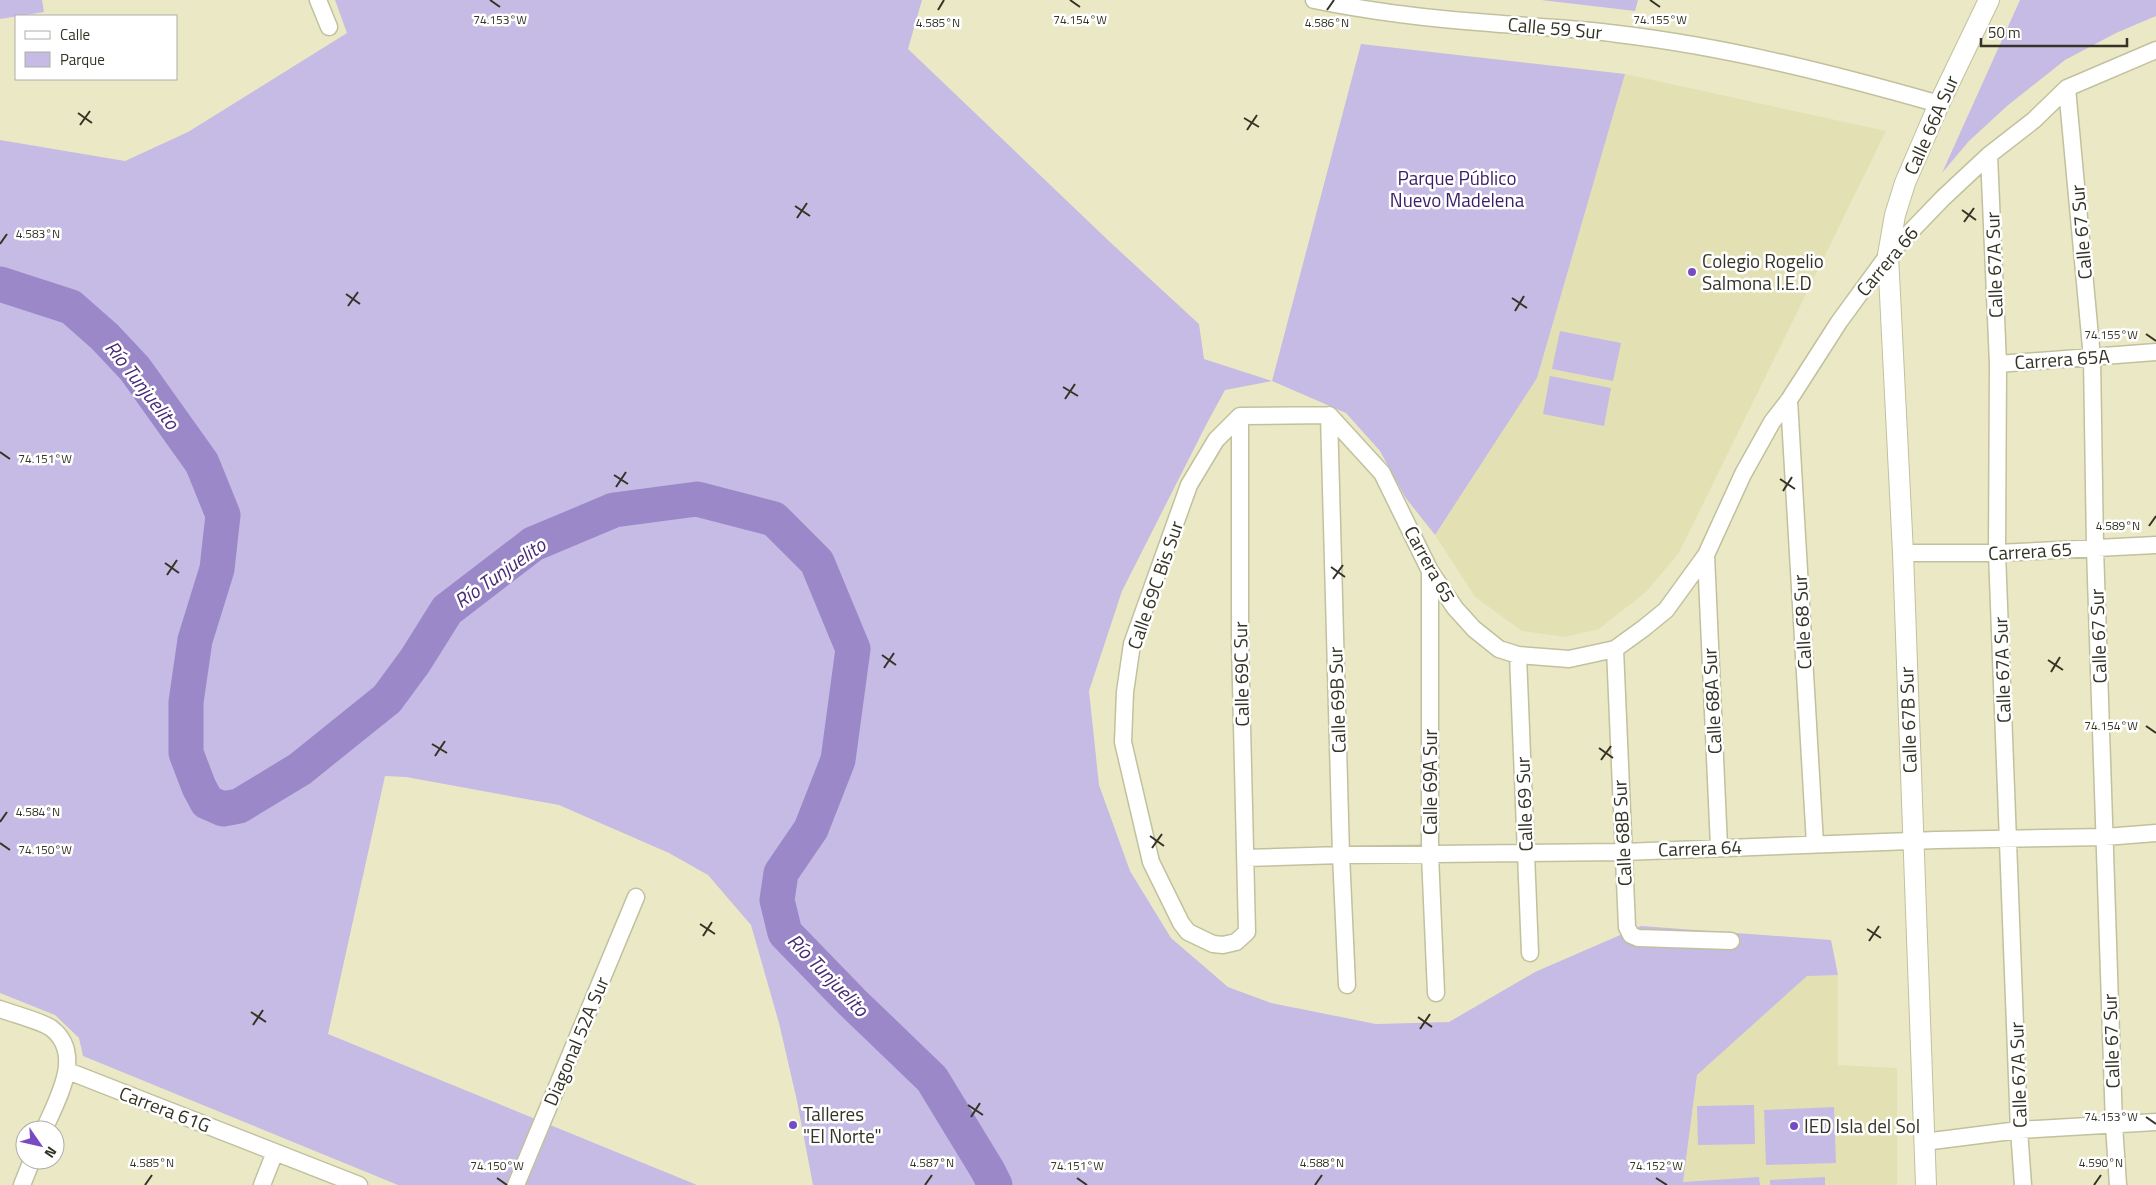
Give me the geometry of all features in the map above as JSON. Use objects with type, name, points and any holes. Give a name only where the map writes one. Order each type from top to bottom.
[{"type":"street","points":[[318,0],[329,27]]},
{"type":"street","name":"Calle 59 Sur","points":[[1314,0],[1399,14],[1492,24],[1573,28],[1695,46],[1780,63],[1940,104]]},
{"type":"street","name":"Calle 66A Sur","points":[[1888,255],[1900,199],[1940,104],[1988,0]]},
{"type":"street","name":"Carrera 66","points":[[1706,555],[1743,474],[1772,422],[1789,400],[1839,322],[1888,255],[1943,198],[1989,155],[2034,120],[2067,88],[2156,50]]},
{"type":"street","name":"Calle 67 Sur","points":[[2067,88],[2092,358],[2095,548],[2114,1125],[2118,1185]]},
{"type":"street","name":"Calle 67A Sur","points":[[1989,155],[1998,364],[1997,554],[2010,838],[2019,1130],[2023,1185]]},
{"type":"street","name":"Calle 67B Sur","points":[[1888,255],[1903,553],[1926,1185]]},
{"type":"street","name":"Carrera 65A","points":[[1998,364],[2156,352]]},
{"type":"street","name":"Calle 68 Sur","points":[[1789,400],[1815,844]]},
{"type":"street","points":[[1240,416],[1329,415]]},
{"type":"street","name":"Carrera 65","points":[[1329,415],[1382,473],[1430,570],[1454,608],[1474,629],[1499,649],[1518,655],[1569,659],[1615,649],[1666,610],[1706,555]]},
{"type":"street","name":"Calle 69B Sur","points":[[1329,415],[1341,854],[1347,985]]},
{"type":"street","name":"Calle 69C Sur","points":[[1240,416],[1240,643],[1247,932]]},
{"type":"street","name":"Calle 69C Bis Sur","points":[[1240,416],[1216,440],[1189,485],[1132,644],[1125,692],[1123,742],[1151,862],[1180,923],[1188,932],[1213,944],[1223,945],[1236,942],[1247,932]]},
{"type":"street","name":"Carrera 65","points":[[1903,553],[1997,554],[2156,545]]},
{"type":"street","name":"Calle 68A Sur","points":[[1706,555],[1719,847]]},
{"type":"street","name":"Calle 69A Sur","points":[[1430,570],[1430,855],[1436,993]]},
{"type":"street","name":"Calle 68B Sur","points":[[1615,649],[1627,927],[1631,934],[1638,938],[1731,941]]},
{"type":"street","name":"Calle 69 Sur","points":[[1518,655],[1530,953]]},
{"type":"street","name":"Carrera 64","points":[[1245,858],[1341,854],[1430,855],[1526,852],[1623,852],[1815,844],[2105,837],[2156,833]]},
{"type":"street","name":"Diagonal 52A Sur","points":[[516,1185],[636,897]]},
{"type":"street","points":[[0,1009],[50,1028],[66,1044],[68,1071],[48,1120]]},
{"type":"street","name":"Carrera 61G","points":[[68,1071],[358,1185]]},
{"type":"street","points":[[1924,1142],[2019,1130],[2156,1122]]},
{"type":"street","points":[[262,1185],[275,1152]]},
{"type":"street","points":[[22,1185],[28,1170]]},
{"type":"shaded area","name":"Colegio Rogelio Salmona I.E.D","points":[[1625,74],[1886,131],[1679,553],[1646,592],[1599,629],[1565,637],[1522,631],[1475,597],[1435,535],[1537,378]]},
{"type":"shaded area","name":"IED Isla del Sol","points":[[1807,975],[1838,975],[1838,1065],[1897,1068],[1897,1185],[1760,1185],[1759,1178],[1683,1182],[1697,1075]]},
{"type":"green space","points":[[0,0],[42,0],[44,12],[15,15],[15,17],[0,19]]},
{"type":"green space","points":[[335,0],[922,0],[908,49],[1111,243],[1199,324],[1204,359],[1272,381],[1225,390],[1122,591],[1089,691],[1099,785],[1130,871],[1171,938],[1228,987],[1271,1003],[1376,1024],[1449,1022],[1535,972],[1641,926],[1831,940],[1838,975],[1807,976],[1697,1075],[1683,1182],[1759,1177],[1760,1185],[813,1185],[797,1101],[779,1023],[751,925],[708,875],[669,853],[559,805],[406,777],[385,776],[328,1034],[697,1185],[398,1185],[83,1056],[79,1038],[55,1015],[0,993],[0,140],[125,161],[188,132],[347,33]]},
{"type":"green space","points":[[1541,0],[1638,0],[1635,11]]},
{"type":"green space","points":[[2020,0],[2156,0],[2156,16],[2116,33],[2065,60],[2007,106],[1969,141],[1942,173]]},
{"type":"green space","name":"Parque Público Nuevo Madelena","points":[[1361,44],[1625,74],[1537,378],[1435,535],[1405,497],[1380,451],[1346,413],[1272,381]]},
{"type":"green space","points":[[1560,331],[1621,343],[1613,381],[1552,369]]},
{"type":"green space","points":[[1550,376],[1611,388],[1604,426],[1543,414]]},
{"type":"green space","points":[[1754,1105],[1755,1144],[1698,1145],[1697,1106]]},
{"type":"green space","points":[[1834,1107],[1836,1163],[1766,1165],[1764,1110]]},
{"type":"green space","points":[[1825,1177],[1825,1185],[1770,1185],[1770,1180]]},
{"type":"waterway","name":"Río Tunjuelito","points":[[0,284],[71,307],[105,337],[135,369],[202,463],[223,515],[217,569],[195,640],[186,702],[186,753],[207,802],[223,809],[239,806],[300,769],[387,699],[415,661],[447,610],[533,544],[614,510],[697,499],[774,519],[817,562],[853,649],[838,760],[811,829],[781,873],[777,900],[785,933],[852,1002],[932,1079],[995,1185]]},
{"type":"place","name":"Colegio Rogelio Salmona I.E.D","points":[[1692,272]]},
{"type":"place","name":"Talleres \"El Norte\"","points":[[793,1125]]},
{"type":"place","name":"IED Isla del Sol","points":[[1794,1126]]}]
